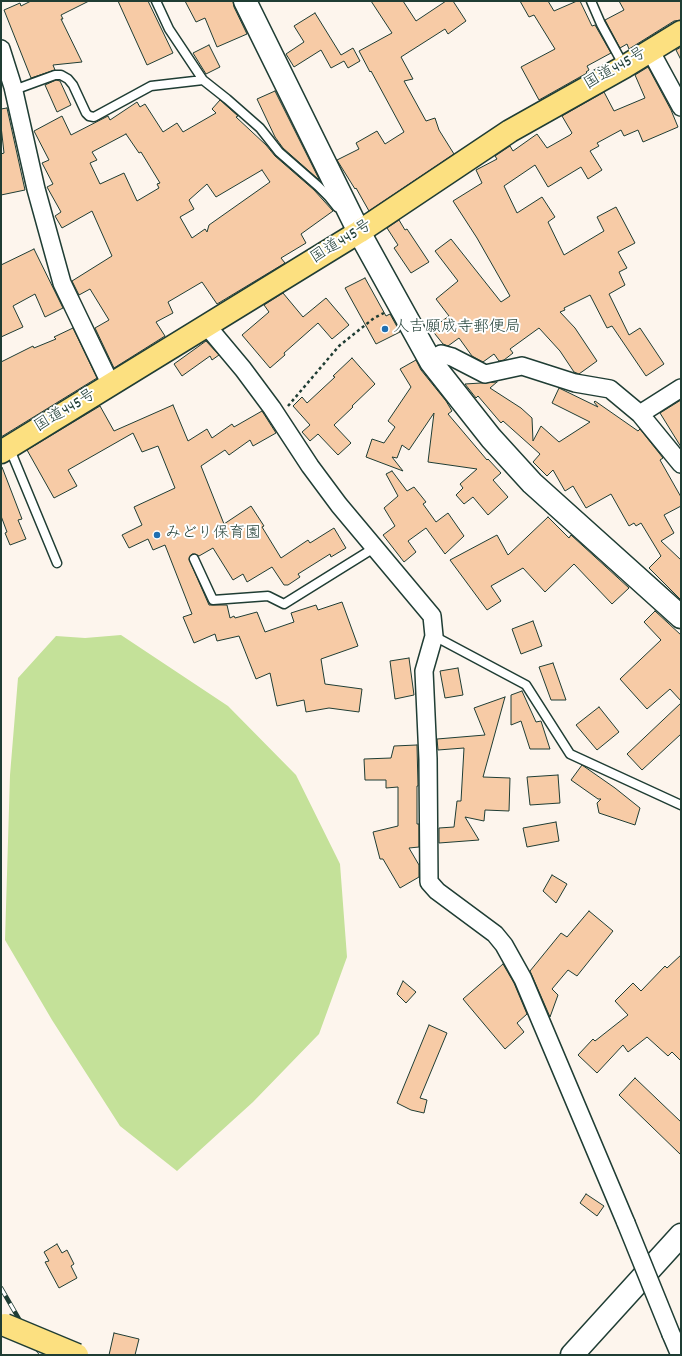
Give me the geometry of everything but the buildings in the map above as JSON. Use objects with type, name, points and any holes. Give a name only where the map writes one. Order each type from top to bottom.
[{"type":"main road","name":"国道445号","points":[[5,450],[207,326],[356,224],[510,131],[681,32]]},
{"type":"main road","points":[[5,1325],[77,1355]]},
{"type":"street","points":[[245,1],[356,224],[431,362],[491,438],[532,483],[681,617]]},
{"type":"street","points":[[1,49],[14,90],[36,189],[62,283],[111,385]]},
{"type":"street","points":[[650,50],[681,107]]},
{"type":"street","points":[[207,326],[243,369],[310,466],[339,505],[432,616],[434,636],[424,671],[428,759],[430,882],[437,891],[495,934],[504,945],[522,979],[626,1223],[680,1355]]},
{"type":"street","points":[[431,362],[441,354],[452,357],[485,374],[522,366],[575,383],[610,389],[640,414],[681,464]]},
{"type":"street","points":[[640,414],[681,388]]},
{"type":"street","points":[[572,1355],[681,1235]]},
{"type":"lane","points":[[156,1],[169,29],[203,80],[227,98],[260,128],[279,152],[329,197],[341,214],[356,224]]},
{"type":"lane","points":[[591,1],[601,24],[624,66]]},
{"type":"lane","points":[[14,90],[55,75],[61,75],[68,79],[73,85],[86,113],[89,116],[94,117],[151,86],[203,80]]},
{"type":"lane","points":[[5,450],[57,563]]},
{"type":"lane","points":[[194,559],[213,600],[268,596],[284,604],[374,548]]},
{"type":"lane","points":[[434,636],[526,685],[570,754],[681,805]]},
{"type":"path","points":[[278,418],[339,346],[374,318],[399,305]]},
{"type":"green space","points":[[121,635],[228,706],[296,775],[340,864],[347,957],[319,1034],[253,1102],[177,1171],[120,1126],[52,1020],[5,940],[10,775],[18,678],[56,636],[85,638]]},
{"type":"railway","points":[[1,1288],[34,1345],[42,1355]]},
{"type":"place","name":"人吉願成寺郵便局","points":[[385,329]]},
{"type":"place","name":"みどり保育園","points":[[157,535]]}]
